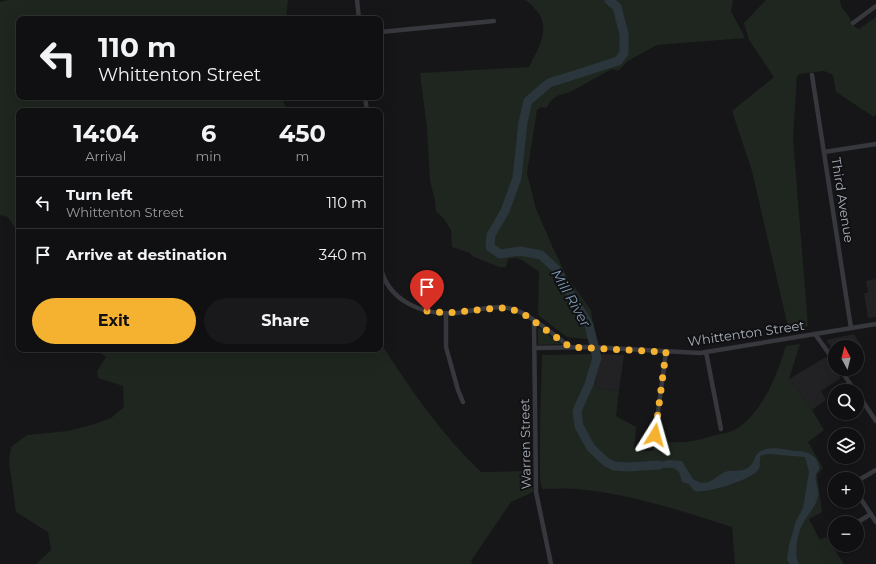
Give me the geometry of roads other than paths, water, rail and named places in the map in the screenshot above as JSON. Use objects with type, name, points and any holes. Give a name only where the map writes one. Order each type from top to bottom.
[{"type":"street","points":[[357,0],[359,16]]},
{"type":"street","points":[[853,23],[876,6]]},
{"type":"street","points":[[383,32],[494,21]]},
{"type":"street","name":"Third Avenue","points":[[812,75],[851,328]]},
{"type":"street","points":[[824,152],[876,144]]},
{"type":"street","points":[[383,272],[388,286],[403,301],[427,311],[446,313],[507,308],[518,311],[570,347]]},
{"type":"street","points":[[446,313],[446,347],[458,390],[463,402]]},
{"type":"street","name":"Warren Street","points":[[534,322],[536,492],[551,564]]},
{"type":"street","name":"Whittenton Street","points":[[535,348],[588,347],[666,352],[706,352],[876,324]]},
{"type":"street","points":[[816,334],[828,352]]},
{"type":"street","points":[[655,435],[666,352]]},
{"type":"street","points":[[706,352],[721,429]]},
{"type":"street","points":[[864,404],[876,422]]},
{"type":"street","points":[[864,477],[876,470]]},
{"type":"street","points":[[864,504],[876,522]]},
{"type":"street","points":[[864,518],[871,514]]},
{"type":"waterway","name":"Mill River","points":[[609,0],[617,7],[624,34],[624,53],[618,61],[549,83],[528,101],[523,122],[517,178],[505,211],[491,235],[490,247],[500,254],[520,251],[541,255],[556,269],[589,325],[597,358],[589,384],[577,411],[579,426],[591,448],[606,462],[614,466],[627,467],[659,465]]}]
